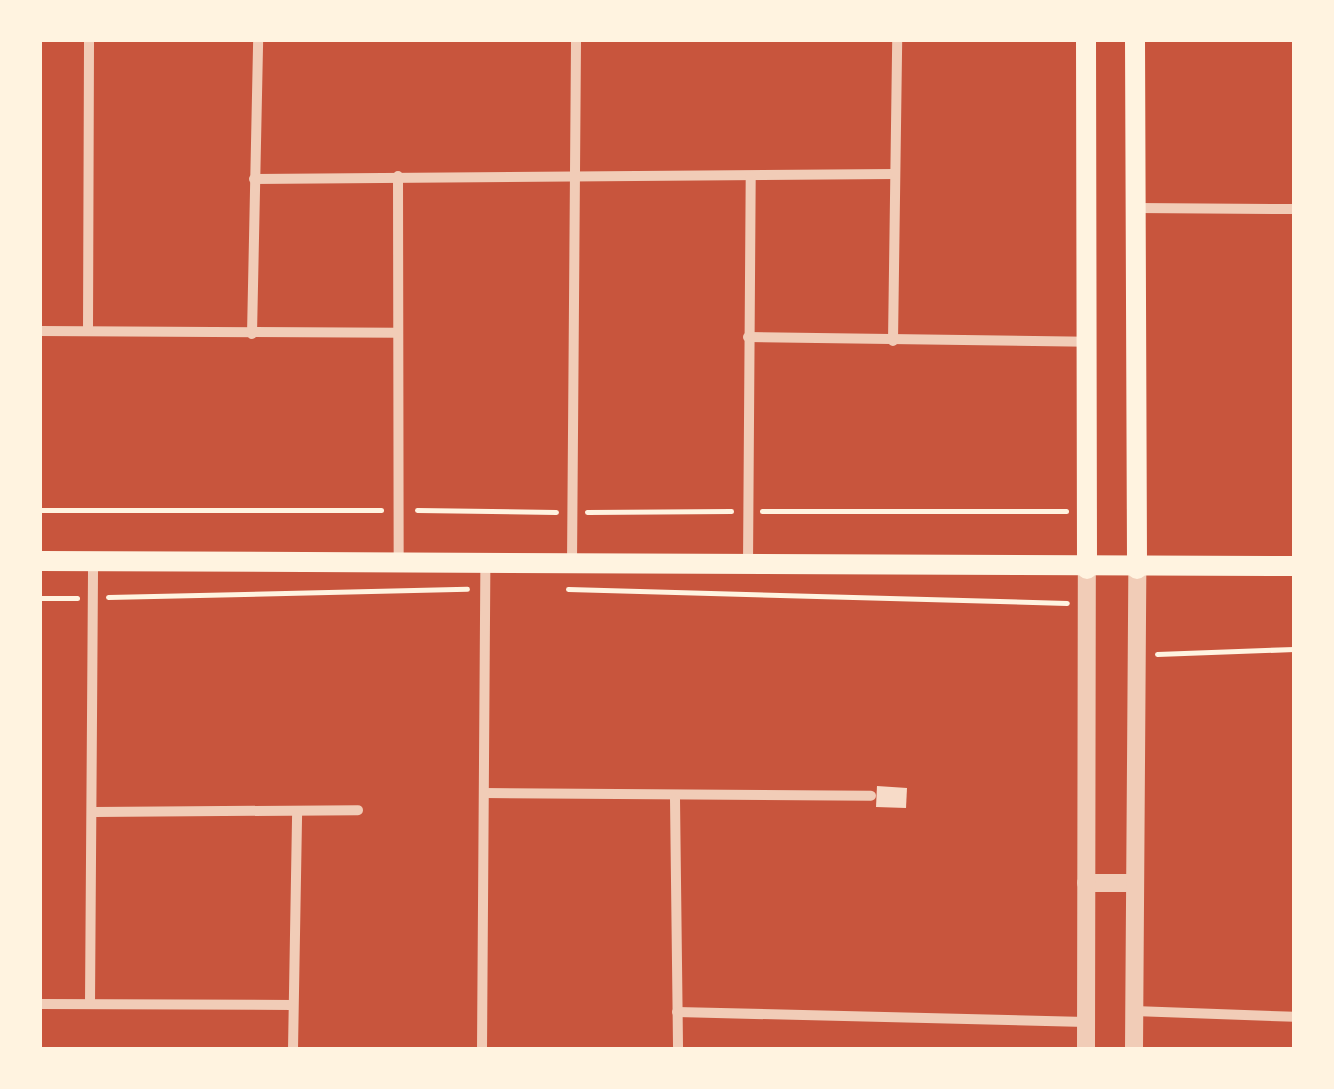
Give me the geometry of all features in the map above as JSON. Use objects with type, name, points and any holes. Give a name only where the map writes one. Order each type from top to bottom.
[{"type":"main road","points":[[1086,40],[1087,569]]},
{"type":"main road","points":[[1134,40],[1137,569]]},
{"type":"main road","points":[[40,561],[1087,569],[1294,566]]},
{"type":"street","points":[[88,40],[88,330]]},
{"type":"street","points":[[252,334],[258,40]]},
{"type":"street","points":[[572,564],[576,40]]},
{"type":"street","points":[[893,341],[897,40]]},
{"type":"street","points":[[254,179],[573,173],[895,174]]},
{"type":"street","points":[[398,176],[398,561]]},
{"type":"street","points":[[748,566],[751,176]]},
{"type":"street","points":[[1136,208],[1294,208]]},
{"type":"street","points":[[40,330],[397,333]]},
{"type":"street","points":[[748,336],[1088,342]]},
{"type":"street","points":[[90,1003],[94,812],[92,560]]},
{"type":"street","points":[[482,1049],[485,564]]},
{"type":"street","points":[[1086,1049],[1087,569]]},
{"type":"street","points":[[1134,1049],[1137,569]]},
{"type":"street","points":[[484,793],[675,799],[870,796]]},
{"type":"street","points":[[675,799],[678,1049]]},
{"type":"street","points":[[94,812],[358,810]]},
{"type":"street","points":[[293,1049],[296,813]]},
{"type":"street","points":[[1086,883],[1134,883]]},
{"type":"street","points":[[40,1004],[293,1005]]},
{"type":"street","points":[[1134,1010],[1294,1017]]},
{"type":"street","points":[[677,1012],[1086,1022]]},
{"type":"path","points":[[40,598],[484,588]]},
{"type":"path","points":[[557,588],[1073,604]]},
{"type":"path","points":[[1136,654],[1294,649]]},
{"type":"building","points":[[877,786],[907,788],[906,808],[876,807]]}]
